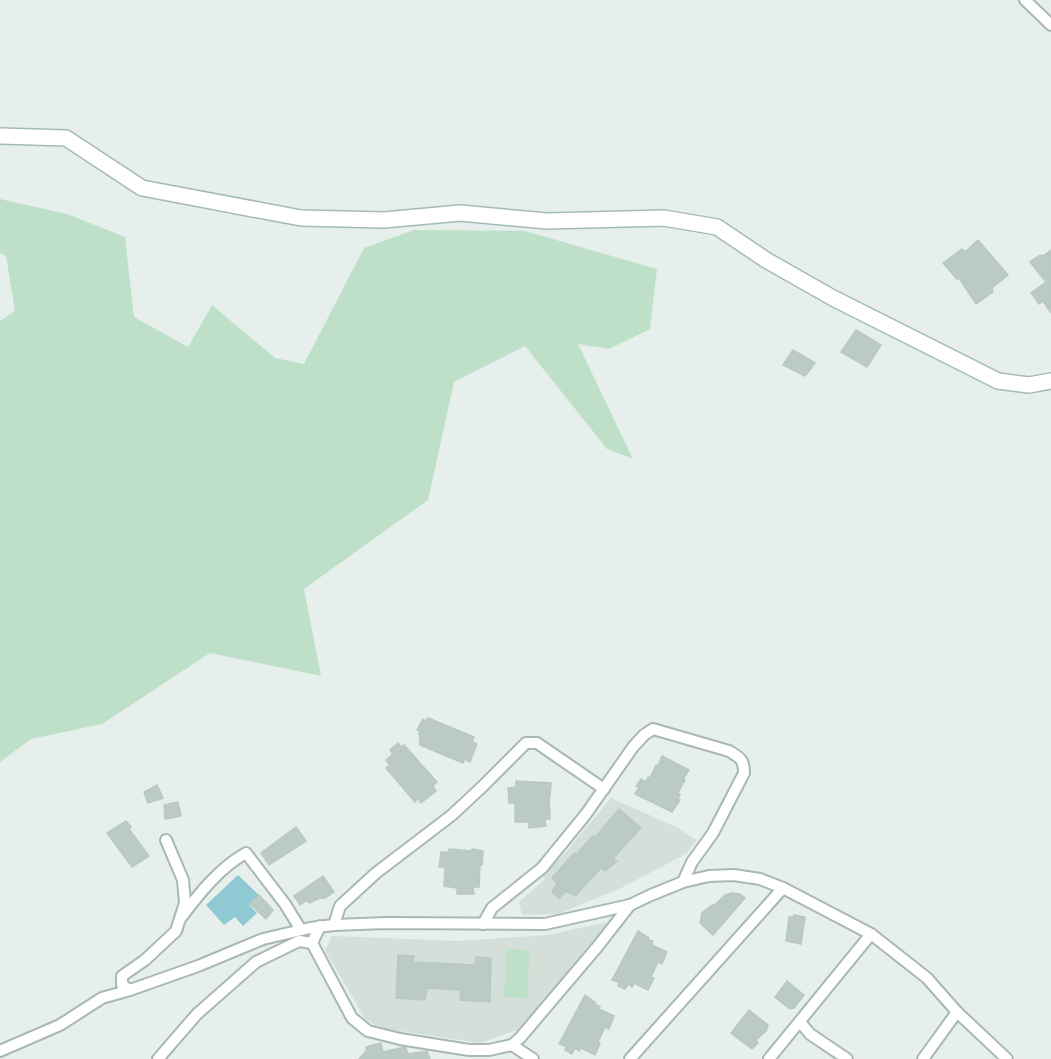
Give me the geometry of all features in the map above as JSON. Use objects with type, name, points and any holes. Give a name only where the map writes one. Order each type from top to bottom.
[{"type":"street","points":[[1025,0],[1051,25]]},
{"type":"street","points":[[0,136],[66,138],[142,188],[301,218],[384,220],[460,213],[547,221],[664,218],[717,227],[766,260],[833,298],[999,381],[1029,386],[1051,381]]},
{"type":"street","points":[[483,924],[492,908],[542,868],[586,814],[633,747],[653,729],[729,751],[740,758],[744,764],[744,772],[713,833],[692,862],[683,882]]},
{"type":"street","points":[[334,925],[340,906],[376,873],[452,815],[526,743],[537,743],[604,789]]},
{"type":"street","points":[[130,990],[122,985],[122,976],[145,960],[176,931],[185,903],[183,880],[166,840]]},
{"type":"street","points":[[180,919],[198,896],[233,860],[246,853],[285,904],[301,930]]},
{"type":"street","points":[[0,1051],[60,1025],[102,998],[198,966],[263,939],[334,925],[545,924],[630,905],[683,882],[709,876],[734,875],[760,879],[783,888],[871,933],[927,978],[957,1012],[1007,1059]]},
{"type":"street","points":[[630,1059],[783,888]]},
{"type":"street","points":[[312,943],[352,1018],[368,1031],[400,1039],[470,1050],[489,1050],[512,1045],[520,1038],[630,905]]},
{"type":"street","points":[[312,943],[320,926]]},
{"type":"street","points":[[769,1059],[871,933]]},
{"type":"street","points":[[158,1059],[197,1014],[256,962],[299,941],[312,943]]},
{"type":"street","points":[[923,1059],[957,1012]]},
{"type":"street","points":[[800,1022],[810,1034],[847,1059]]},
{"type":"street","points":[[512,1045],[533,1059]]},
{"type":"shaded area","points":[[611,798],[676,827],[697,840],[686,854],[623,887],[558,914],[522,915],[519,902],[545,879],[542,876],[567,851]]},
{"type":"shaded area","points":[[607,922],[601,939],[517,1030],[480,1043],[380,1028],[365,1019],[325,950],[332,936],[458,941],[548,935]]},
{"type":"green space","points":[[0,199],[67,214],[125,237],[134,317],[188,347],[212,305],[275,358],[304,364],[364,248],[414,230],[525,231],[657,269],[650,329],[609,349],[578,344],[633,459],[607,449],[525,346],[454,382],[428,500],[304,589],[321,676],[210,653],[102,724],[31,739],[0,762],[0,321],[15,311],[6,256],[0,253]]},
{"type":"green space","points":[[506,949],[529,950],[528,998],[504,997]]},
{"type":"water","points":[[238,875],[259,895],[249,905],[257,913],[243,926],[235,917],[224,925],[206,905]]},
{"type":"building","points":[[978,240],[1008,275],[992,288],[993,292],[976,304],[959,278],[957,279],[943,263],[962,249],[965,252]]},
{"type":"building","points":[[1051,250],[1051,313],[1043,301],[1039,304],[1031,293],[1046,282],[1030,262]]},
{"type":"building","points":[[856,330],[881,345],[867,367],[841,352]]},
{"type":"building","points":[[793,350],[815,363],[805,376],[783,365]]},
{"type":"building","points":[[428,718],[474,737],[472,742],[477,744],[470,762],[465,759],[463,763],[420,745],[419,730],[417,730],[423,719],[426,721]]},
{"type":"building","points":[[398,743],[401,747],[404,745],[437,782],[433,786],[436,791],[421,803],[418,798],[415,802],[386,768],[390,765],[386,760],[393,754],[390,750]]},
{"type":"building","points":[[662,756],[689,770],[678,793],[680,800],[672,812],[635,794],[639,787],[636,786],[641,779],[646,782],[648,777],[650,778]]},
{"type":"building","points":[[516,781],[551,783],[550,819],[545,819],[546,826],[529,828],[529,822],[515,822],[515,803],[509,803],[508,788],[516,787]]},
{"type":"building","points":[[157,785],[163,798],[148,803],[144,792]]},
{"type":"building","points":[[178,802],[181,816],[165,819],[164,805]]},
{"type":"building","points":[[619,809],[641,828],[613,858],[617,861],[605,871],[601,868],[575,896],[566,891],[559,898],[552,892],[557,883],[552,878],[574,853],[577,854],[592,836],[595,837]]},
{"type":"building","points":[[126,821],[131,827],[129,829],[149,856],[132,867],[107,833]]},
{"type":"building","points":[[296,827],[306,841],[269,865],[261,853]]},
{"type":"building","points":[[449,849],[483,851],[479,887],[473,887],[474,894],[457,894],[457,888],[444,886],[445,867],[439,867],[441,852],[449,852]]},
{"type":"building","points":[[323,876],[334,892],[325,898],[309,903],[307,900],[300,905],[294,896]]},
{"type":"building","points":[[740,894],[745,898],[713,935],[700,923],[702,913],[725,895]]},
{"type":"building","points":[[259,895],[273,910],[266,919],[250,904]]},
{"type":"building","points":[[794,915],[805,917],[801,944],[786,941],[789,917],[794,917]]},
{"type":"building","points":[[638,931],[649,938],[648,940],[653,941],[652,945],[667,952],[662,964],[658,962],[648,990],[634,983],[632,987],[628,984],[625,989],[618,986],[619,982],[612,980]]},
{"type":"building","points":[[398,955],[414,956],[413,962],[475,965],[476,957],[491,958],[490,1002],[460,1000],[461,990],[427,988],[425,1000],[396,998]]},
{"type":"building","points":[[787,981],[804,995],[794,1008],[790,1009],[775,997]]},
{"type":"building","points":[[585,995],[596,1003],[595,1005],[600,1006],[599,1009],[614,1016],[609,1029],[605,1027],[595,1055],[581,1048],[579,1051],[575,1048],[572,1054],[565,1050],[566,1046],[559,1044]]},
{"type":"building","points":[[749,1010],[768,1025],[752,1049],[731,1033]]},
{"type":"building","points":[[381,1043],[383,1052],[404,1047],[408,1054],[427,1051],[430,1059],[359,1059],[367,1050],[366,1047]]}]
